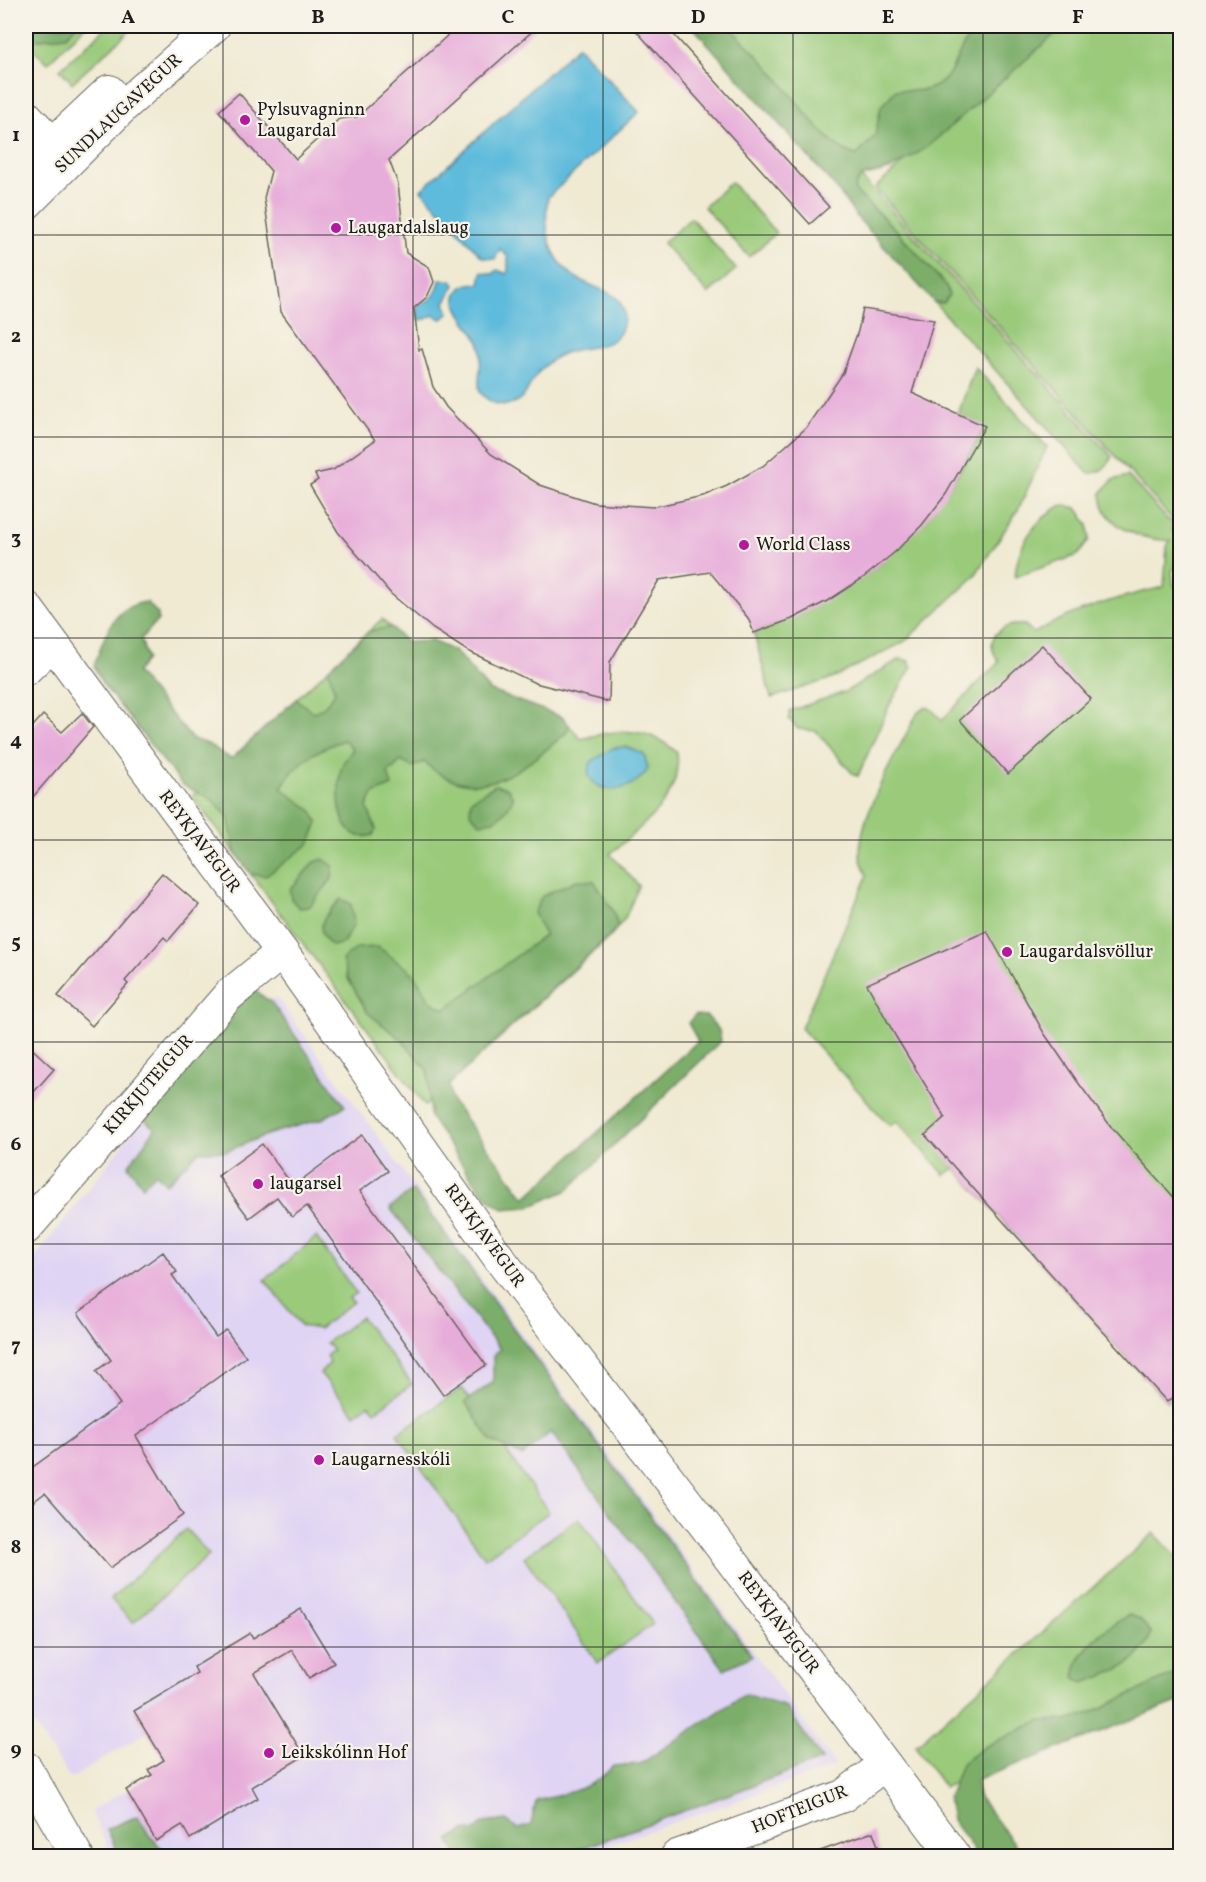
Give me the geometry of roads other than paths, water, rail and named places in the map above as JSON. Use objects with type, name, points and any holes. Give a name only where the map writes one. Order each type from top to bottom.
[{"type":"street","name":"SUNDLAUGAVEGUR","points":[[26,204],[60,152],[184,26]]},
{"type":"street","name":"SUNDLAUGAVEGUR","points":[[26,169],[60,152],[126,104],[214,26]]},
{"type":"street","points":[[26,116],[60,152]]},
{"type":"street","name":"REYKJAVEGUR","points":[[26,607],[51,645],[282,952],[502,1262],[720,1545],[954,1857]]},
{"type":"street","points":[[26,669],[51,645]]},
{"type":"street","name":"KIRKJUTEIGUR","points":[[26,1228],[228,996],[282,952]]},
{"type":"street","name":"HOFTEIGUR","points":[[677,1857],[843,1796],[884,1765]]},
{"type":"street","points":[[26,1768],[77,1857]]},
{"type":"water","points":[[578,46],[639,112],[548,197],[548,233],[555,254],[570,273],[616,297],[623,310],[622,329],[612,341],[571,351],[557,357],[540,370],[524,396],[518,401],[512,404],[498,404],[485,398],[480,392],[480,345],[462,316],[456,301],[457,294],[462,287],[480,284],[482,272],[493,274],[497,270],[508,274],[508,257],[500,249],[495,259],[482,257],[421,190]]},
{"type":"water","points":[[440,279],[452,281],[455,285],[445,303],[449,313],[442,319],[433,315],[418,320],[417,305],[433,296],[438,289]]},
{"type":"water","points":[[626,747],[644,754],[648,769],[642,776],[635,782],[618,789],[601,787],[594,782],[588,774],[591,762],[613,748]]},
{"type":"place","name":"Pylsuvagninn Laugardal","points":[[245,120]]},
{"type":"place","name":"Laugardalslaug","points":[[336,228]]},
{"type":"place","name":"World Class","points":[[744,545]]},
{"type":"place","name":"Laugardalsvöllur","points":[[1007,952]]},
{"type":"place","name":"laugarsel","points":[[258,1184]]},
{"type":"place","name":"Laugarnesskóli","points":[[319,1460]]},
{"type":"place","name":"Leikskólinn Hof","points":[[269,1753]]}]
